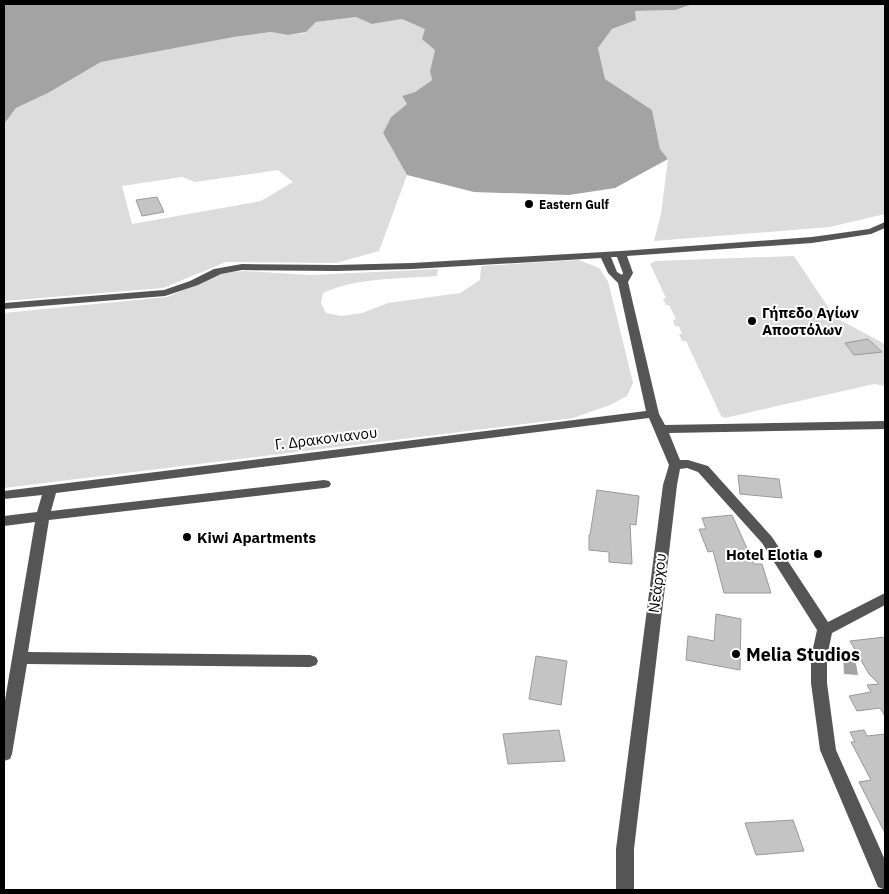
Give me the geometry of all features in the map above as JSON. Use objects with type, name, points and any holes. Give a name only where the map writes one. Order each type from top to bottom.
[{"type":"street","points":[[4,306],[165,293],[194,283],[218,271],[242,267],[336,268],[412,266],[586,256],[606,260],[623,259],[641,253],[812,240],[871,231],[885,225]]},
{"type":"street","points":[[871,231],[885,233]]},
{"type":"street","points":[[623,259],[628,273],[623,282]]},
{"type":"street","points":[[606,260],[613,273],[623,282],[653,414],[661,429],[674,465],[697,465],[710,476],[766,540],[825,630],[819,657],[819,683],[828,750],[885,882]]},
{"type":"street","name":"Γ. Δρακονιανου","points":[[4,495],[653,414]]},
{"type":"street","points":[[661,429],[885,425]]},
{"type":"street","name":"Νεάρχου","points":[[625,890],[625,849],[656,589],[674,465]]},
{"type":"street","points":[[4,522],[324,484]]},
{"type":"street","points":[[4,754],[43,516],[50,489]]},
{"type":"street","points":[[825,630],[885,598]]},
{"type":"street","points":[[20,658],[310,661]]},
{"type":"shaded area","points":[[4,4],[693,4],[675,10],[635,11],[636,20],[612,29],[598,48],[605,79],[652,110],[660,149],[668,159],[615,188],[569,195],[474,192],[407,175],[383,133],[391,117],[407,104],[402,96],[415,92],[432,80],[430,71],[435,50],[422,39],[425,29],[402,19],[372,24],[356,17],[316,22],[306,32],[288,35],[271,32],[234,37],[101,62],[48,93],[16,108],[4,124]]},
{"type":"shaded area","points":[[693,4],[885,4],[885,214],[830,227],[654,241],[661,214],[668,159],[660,149],[652,110],[605,79],[598,48],[612,29],[636,20],[635,11],[675,10]]},
{"type":"shaded area","points":[[356,17],[373,24],[402,19],[426,29],[435,50],[430,71],[432,80],[415,92],[402,96],[407,104],[391,117],[383,133],[407,175],[379,251],[336,263],[226,262],[163,288],[4,301],[4,124],[16,108],[48,93],[101,62],[234,37],[271,32],[288,35],[305,33],[316,22]],"holes":[[[278,170],[293,182],[261,201],[132,224],[122,186],[182,177],[195,182]]]},
{"type":"shaded area","name":"Γήπεδο Αγίων Αποστόλων","points":[[794,256],[828,307],[840,320],[885,344],[885,386],[874,384],[725,418],[721,416],[686,341],[682,341],[679,334],[682,334],[679,326],[675,326],[673,320],[676,319],[669,305],[666,305],[663,299],[666,298],[650,264],[655,261]]},
{"type":"shaded area","points":[[579,260],[599,268],[608,281],[633,383],[627,396],[610,405],[573,418],[4,488],[4,313],[167,297],[223,273],[245,271],[310,275],[438,269],[437,276],[364,281],[323,293],[321,303],[326,313],[342,316],[362,313],[388,303],[460,293],[480,280],[481,266]]},
{"type":"shaded area","points":[[843,653],[850,653],[856,664],[858,675],[844,674]]},
{"type":"building","points":[[157,197],[164,212],[142,216],[136,200]]},
{"type":"building","points":[[868,339],[882,352],[854,355],[845,343]]},
{"type":"building","points":[[738,475],[779,479],[782,498],[740,494]]},
{"type":"building","points":[[597,490],[639,496],[636,525],[630,524],[632,564],[609,562],[609,552],[589,550],[589,535]]},
{"type":"building","points":[[732,515],[754,564],[762,564],[771,593],[724,593],[713,551],[708,552],[699,529],[706,529],[702,518]]},
{"type":"building","points":[[716,614],[741,619],[740,670],[686,660],[688,636],[714,641]]},
{"type":"building","points":[[885,637],[885,716],[880,708],[857,711],[849,696],[871,692],[867,685],[879,684],[869,674],[850,641]]},
{"type":"building","points":[[536,656],[567,661],[561,705],[529,699]]},
{"type":"building","points":[[559,730],[565,761],[508,764],[503,734]]},
{"type":"building","points":[[864,730],[867,736],[885,734],[885,833],[859,782],[871,780],[851,742],[855,742],[850,732]]},
{"type":"building","points":[[793,820],[804,851],[756,855],[745,823]]},
{"type":"place","name":"Eastern Gulf","points":[[529,204]]},
{"type":"place","name":"Γήπεδο Αγίων Αποστόλων","points":[[752,321]]},
{"type":"place","name":"Kiwi Apartments","points":[[187,537]]},
{"type":"place","name":"Hotel Elotia","points":[[818,554]]},
{"type":"place","name":"Melia Studios","points":[[736,654]]}]
